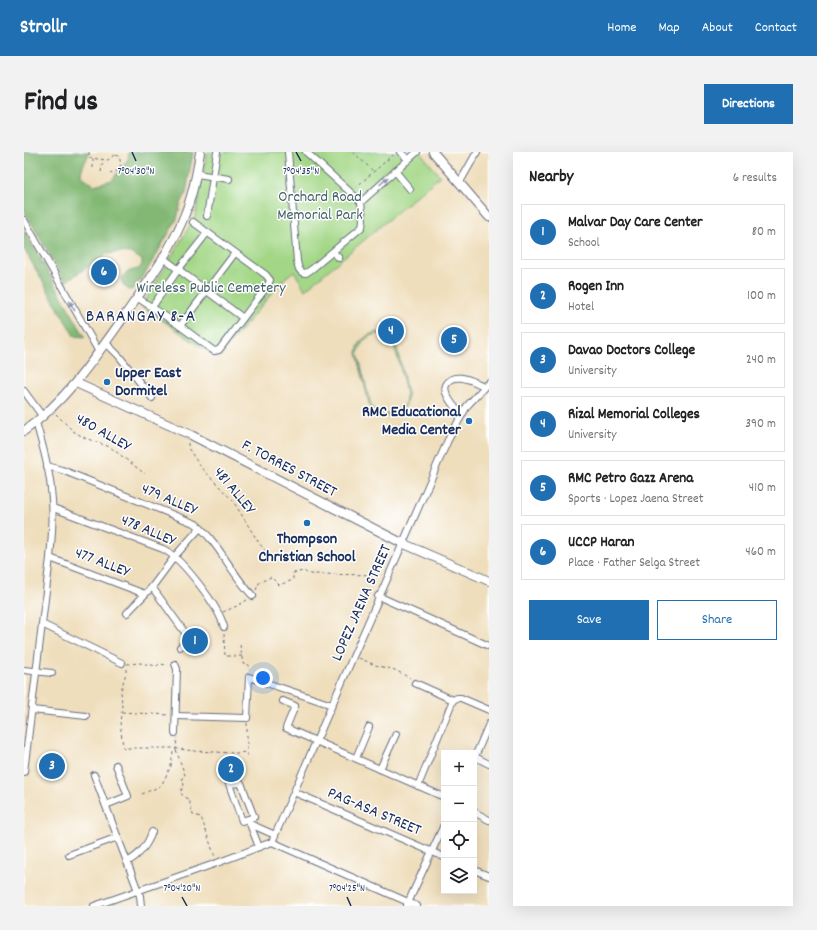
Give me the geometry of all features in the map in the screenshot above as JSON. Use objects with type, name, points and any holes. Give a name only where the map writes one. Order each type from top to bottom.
[{"type":"main road","points":[[24,431],[51,409],[76,383],[138,298],[163,258],[186,213],[197,174],[200,152]]},
{"type":"main road","points":[[433,152],[489,217]]},
{"type":"main road","name":"F. TORRES STREET","points":[[76,383],[191,434],[402,543],[489,581]]},
{"type":"street","points":[[207,216],[217,152]]},
{"type":"street","points":[[288,152],[297,261],[299,269],[306,273],[362,227],[363,220],[360,202],[306,152]]},
{"type":"street","points":[[400,152],[408,160]]},
{"type":"street","points":[[360,202],[417,152]]},
{"type":"street","points":[[460,182],[477,152]]},
{"type":"street","points":[[396,171],[410,189]]},
{"type":"street","points":[[197,174],[229,179]]},
{"type":"street","points":[[24,220],[99,352]]},
{"type":"street","points":[[138,298],[180,326],[211,350],[216,351],[219,350],[268,285],[270,280],[266,275],[193,222]]},
{"type":"street","points":[[152,307],[178,270],[207,233]]},
{"type":"street","points":[[333,252],[339,258]]},
{"type":"street","points":[[180,326],[235,253]]},
{"type":"street","points":[[163,258],[243,318]]},
{"type":"street","points":[[106,343],[119,356],[152,398]]},
{"type":"street","points":[[462,415],[448,397],[445,388],[446,384],[454,378],[462,378],[487,384]]},
{"type":"street","name":"LOPEZ JAENA STREET","points":[[272,842],[378,596],[448,440],[471,402],[487,384]]},
{"type":"street","points":[[24,391],[40,419],[53,508],[50,558],[24,772]]},
{"type":"street","name":"479 ALLEY","points":[[47,466],[66,472],[185,519],[200,528],[217,547],[244,586],[253,596]]},
{"type":"street","name":"478 ALLEY","points":[[53,508],[163,549],[175,556],[213,604],[219,613],[224,627]]},
{"type":"street","points":[[127,613],[152,587],[175,556],[200,528]]},
{"type":"street","name":"477 ALLEY","points":[[50,558],[145,594]]},
{"type":"street","points":[[152,587],[186,634],[186,641],[180,647]]},
{"type":"street","points":[[378,596],[489,646]]},
{"type":"street","points":[[42,624],[122,664]]},
{"type":"street","points":[[175,664],[177,669],[175,733]]},
{"type":"street","points":[[24,670],[52,673]]},
{"type":"street","points":[[176,716],[247,718],[248,677],[332,705]]},
{"type":"street","points":[[415,683],[453,700],[461,698],[489,710]]},
{"type":"street","points":[[418,786],[453,700]]},
{"type":"street","points":[[283,701],[296,706],[286,728],[441,796]]},
{"type":"street","points":[[32,710],[86,716]]},
{"type":"street","points":[[477,751],[489,724]]},
{"type":"street","points":[[356,758],[369,726]]},
{"type":"street","points":[[380,769],[396,734]]},
{"type":"street","points":[[477,759],[489,764]]},
{"type":"street","points":[[106,805],[128,796],[116,764]]},
{"type":"street","points":[[94,775],[138,890],[141,906]]},
{"type":"street","points":[[249,821],[254,817],[241,783],[228,784],[242,822],[249,821],[275,835]]},
{"type":"street","name":"PAG-ASA STREET","points":[[294,792],[441,856]]},
{"type":"street","points":[[477,814],[489,820]]},
{"type":"street","points":[[249,821],[259,847]]},
{"type":"street","points":[[407,904],[441,831]]},
{"type":"street","points":[[127,862],[140,853],[152,832]]},
{"type":"street","points":[[69,855],[118,837]]},
{"type":"street","points":[[94,906],[111,903],[138,890],[217,863],[272,842],[407,904],[417,906]]},
{"type":"street","points":[[477,871],[489,876]]},
{"type":"path","points":[[89,152],[89,158],[108,160],[114,155]]},
{"type":"path","points":[[353,152],[374,172]]},
{"type":"path","points":[[350,192],[396,152]]},
{"type":"path","points":[[110,174],[118,170],[121,164],[118,156],[114,155]]},
{"type":"path","points":[[93,158],[93,168]]},
{"type":"path","points":[[101,172],[103,159]]},
{"type":"path","name":"480 ALLEY","points":[[51,409],[73,431],[85,438],[110,447],[145,474]]},
{"type":"path","name":"481 ALLEY","points":[[191,434],[187,446],[195,460],[205,473],[233,501],[259,543],[272,559]]},
{"type":"path","points":[[219,613],[237,606],[253,596],[259,583],[271,577],[279,585],[293,580],[293,573],[304,571],[308,574],[388,576]]},
{"type":"path","points":[[224,627],[225,656],[242,656]]},
{"type":"path","points":[[240,645],[243,664],[249,665]]},
{"type":"path","points":[[353,655],[375,665],[404,674],[415,683]]},
{"type":"path","points":[[175,664],[170,666],[159,664],[156,666],[140,663],[125,664],[126,673],[121,690],[120,722],[122,747],[236,753],[247,752]]},
{"type":"path","points":[[121,712],[176,716]]},
{"type":"path","points":[[247,718],[247,759]]},
{"type":"path","points":[[175,733],[177,736],[176,749],[185,775],[182,778],[184,785],[180,793],[189,800],[193,815],[200,817],[217,863]]},
{"type":"path","points":[[142,794],[161,786],[171,766],[173,752],[176,749]]},
{"type":"green space","points":[[24,152],[89,152],[81,175],[94,185],[112,180],[128,159],[129,152],[193,152],[186,193],[180,206],[177,219],[146,272],[133,289],[129,290],[122,283],[122,279],[126,273],[139,269],[142,264],[142,260],[131,253],[119,252],[107,254],[65,282],[24,210]]},
{"type":"green space","points":[[207,152],[420,152],[440,176],[305,290],[294,271],[285,278],[217,358],[142,306],[195,217]]},
{"type":"green space","points":[[24,230],[85,337],[74,336],[24,249]]},
{"type":"green space","points":[[376,332],[388,335],[397,348],[408,397],[403,410],[397,415],[381,416],[370,408],[357,353],[361,342],[365,337]],"holes":[[[379,334],[389,338],[394,346],[405,388],[406,399],[404,405],[401,410],[391,414],[380,413],[371,406],[358,353],[363,341],[370,336]]]},
{"type":"place","name":"UCCP Haran","points":[[104,272]]},
{"type":"place","name":"Rizal Memorial Colleges","points":[[391,331]]},
{"type":"place","name":"RMC Petro Gazz Arena","points":[[454,340]]},
{"type":"place","name":"Upper East Dormitel","points":[[107,382]]},
{"type":"place","name":"RMC Educational Media Center","points":[[469,421]]},
{"type":"place","name":"Thompson Christian School","points":[[307,523]]},
{"type":"place","name":"Malvar Day Care Center","points":[[195,641]]},
{"type":"place","name":"Davao Doctors College","points":[[52,766]]},
{"type":"place","name":"Rogen Inn","points":[[231,769]]},
{"type":"district","name":"BARANGAY 8-A","points":[[141,317]]},
{"type":"park label","name":"Orchard Road Memorial Park","points":[[320,206]]},
{"type":"park label","name":"Wireless Public Cemetery","points":[[211,288]]}]
